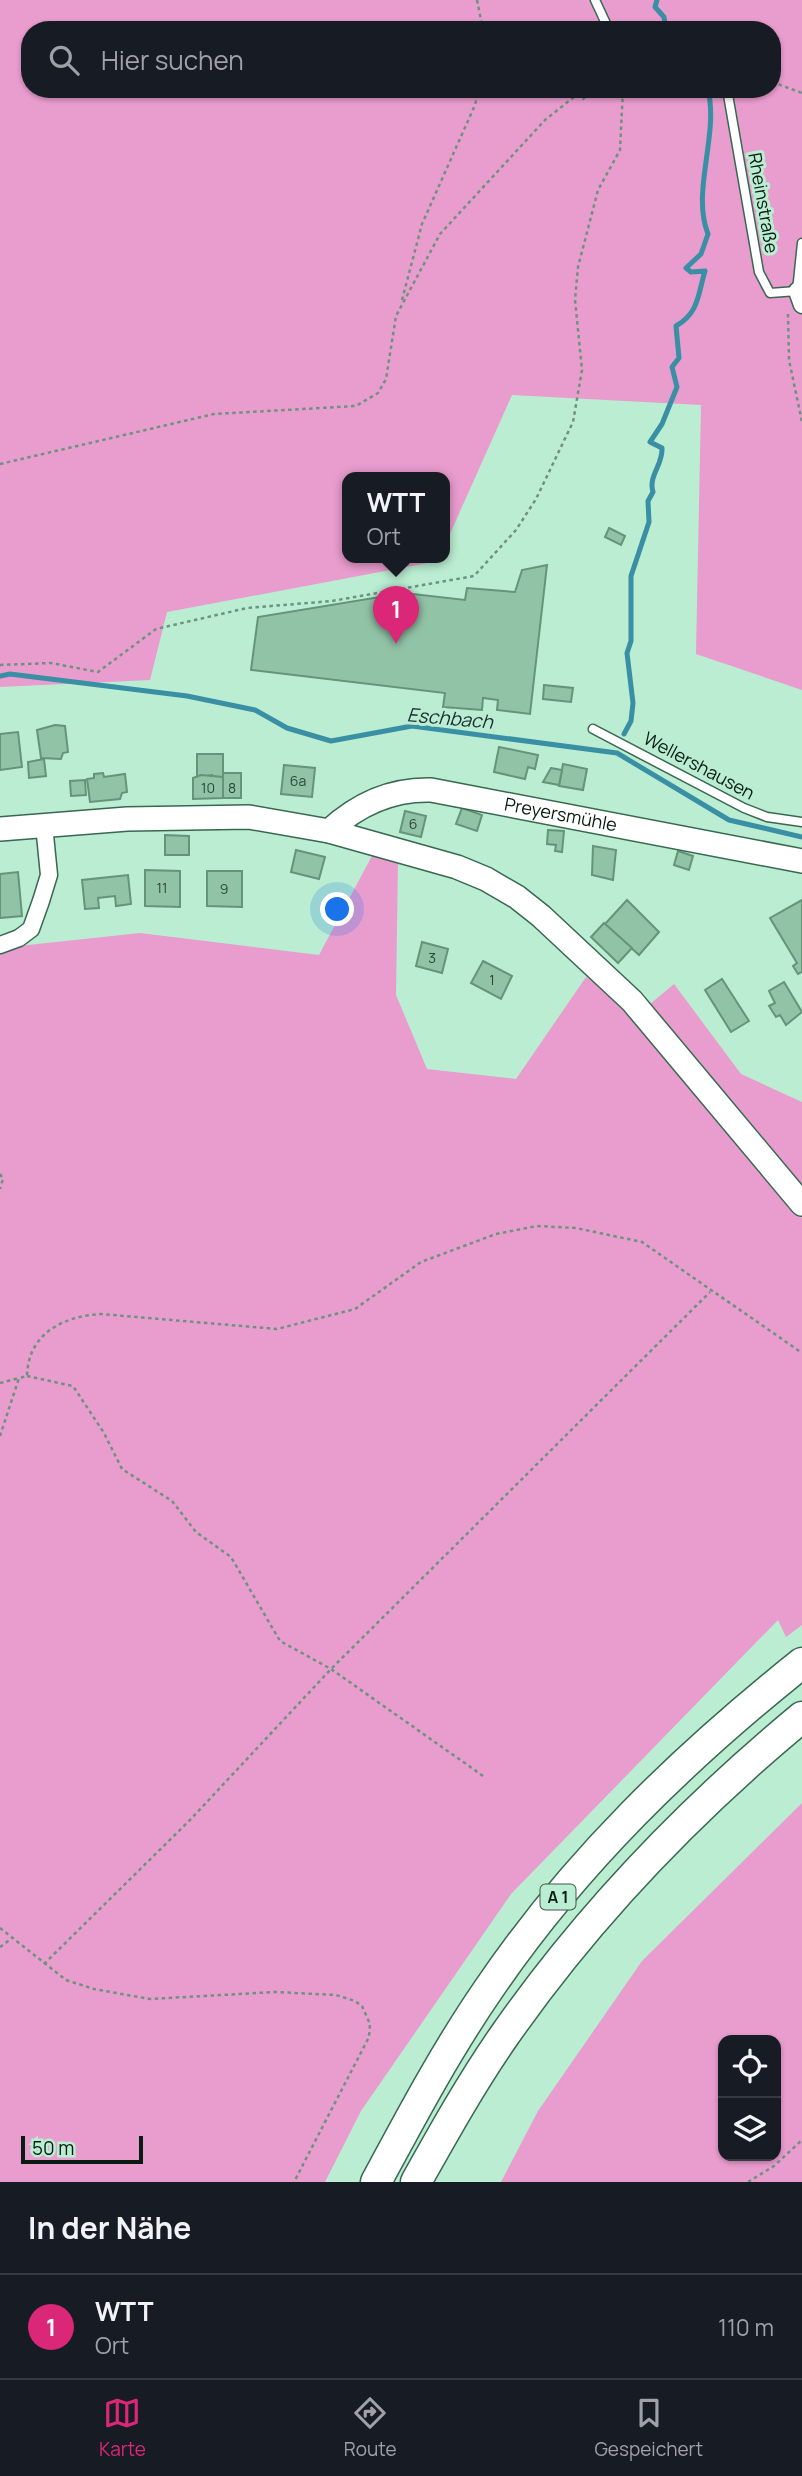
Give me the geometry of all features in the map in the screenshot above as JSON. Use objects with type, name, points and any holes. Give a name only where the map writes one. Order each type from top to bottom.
[{"type":"highway","name":"A 1","points":[[376,2182],[424,2093],[488,1990],[552,1904],[597,1850],[667,1778],[745,1708],[802,1663]]},
{"type":"highway","name":"A 1","points":[[416,2182],[504,2036],[560,1962],[700,1808],[748,1761],[802,1717]]},
{"type":"main road","name":"Preyersmühle","points":[[329,831],[353,811],[373,800],[405,792],[431,790],[802,861]]},
{"type":"main road","points":[[0,829],[209,816],[249,817],[329,831],[457,867],[517,897],[594,963],[657,1027],[802,1204]]},
{"type":"street","points":[[0,945],[31,929],[49,875],[44,825]]},
{"type":"lane","points":[[595,0],[605,21]]},
{"type":"lane","name":"Rheinstraße","points":[[729,98],[759,272],[770,293],[800,295]]},
{"type":"lane","points":[[800,295],[802,243]]},
{"type":"lane","name":"Wellershausen","points":[[593,729],[744,808],[767,817],[802,822]]},
{"type":"path","points":[[477,0],[481,21]]},
{"type":"path","points":[[781,85],[802,93]]},
{"type":"path","points":[[0,464],[215,414],[356,406],[369,401],[378,393],[386,379],[396,316],[422,224],[477,98]]},
{"type":"path","points":[[401,303],[440,234],[545,120],[573,98]]},
{"type":"path","points":[[0,665],[51,663],[98,672],[156,629],[247,608],[332,601],[474,576],[516,530],[536,499],[573,422],[582,370],[575,300],[579,267],[598,190],[620,150],[623,98]]},
{"type":"path","points":[[800,295],[787,317],[789,360],[802,422]]},
{"type":"path","points":[[0,1174],[3,1179],[0,1189]]},
{"type":"path","points":[[27,1376],[28,1360],[39,1339],[59,1323],[76,1315],[102,1314],[277,1329],[355,1309],[421,1262],[496,1234],[537,1226],[576,1228],[642,1242],[678,1264],[710,1292],[802,1353]]},
{"type":"path","points":[[44,1964],[190,1820],[331,1669],[710,1292]]},
{"type":"path","points":[[0,1383],[27,1376],[73,1386],[104,1433],[122,1469],[172,1501],[196,1532],[231,1558],[279,1641],[331,1669],[486,1778]]},
{"type":"path","points":[[0,1436],[19,1378]]},
{"type":"path","points":[[0,1928],[66,1980],[150,1999],[305,1992],[355,2001],[362,2007],[370,2024],[369,2036],[294,2182]]},
{"type":"path","points":[[0,1947],[11,1939]]},
{"type":"path","points":[[748,2182],[775,2166],[802,2140]]},
{"type":"shaded area","points":[[0,0],[802,0],[802,690],[696,654],[701,405],[512,395],[450,534],[450,472],[342,472],[342,563],[427,563],[167,612],[150,680],[0,687]]},
{"type":"shaded area","points":[[373,854],[398,860],[396,995],[427,1069],[516,1079],[586,977],[622,999],[802,1218],[802,1625],[786,1637],[778,1620],[511,1894],[361,2111],[325,2182],[0,2182],[0,948],[140,933],[319,955]]},
{"type":"shaded area","points":[[674,984],[741,1074],[802,1102],[802,1189],[685,1044],[649,1005]]},
{"type":"shaded area","points":[[802,1803],[802,2182],[501,2182],[538,2111],[642,1961]]},
{"type":"building","points":[[609,528],[625,536],[621,545],[605,537]]},
{"type":"building","points":[[547,565],[530,714],[497,710],[498,700],[483,698],[482,710],[443,707],[445,693],[251,670],[258,617],[404,593],[465,600],[467,588],[515,592],[522,570]]},
{"type":"building","points":[[544,685],[573,688],[571,702],[543,699]]},
{"type":"building","points":[[55,725],[65,726],[68,752],[63,753],[61,759],[41,758],[37,730]]},
{"type":"building","points":[[18,732],[22,767],[0,770],[0,734]]},
{"type":"building","points":[[499,747],[538,755],[535,769],[528,767],[525,779],[494,772]]},
{"type":"building","points":[[197,754],[223,754],[223,777],[212,778],[212,775],[197,778]]},
{"type":"building","points":[[44,759],[46,776],[29,778],[28,762]]},
{"type":"building","points":[[563,764],[587,769],[583,790],[559,786]]},
{"type":"building","points":[[284,765],[315,768],[312,797],[281,794]]},
{"type":"building","points":[[551,768],[562,770],[559,785],[543,782]]},
{"type":"building","points":[[103,773],[104,777],[125,774],[127,792],[122,793],[120,799],[90,802],[87,779],[94,778],[94,774]]},
{"type":"building","points":[[223,773],[241,773],[241,798],[223,798]]},
{"type":"building","points":[[201,775],[223,777],[223,798],[193,799],[193,778]]},
{"type":"building","points":[[85,780],[86,795],[71,796],[70,781]]},
{"type":"building","points":[[462,808],[482,815],[477,831],[456,824]]},
{"type":"building","points":[[405,811],[426,816],[421,837],[400,832]]},
{"type":"building","points":[[548,830],[564,831],[562,852],[555,851],[556,845],[547,844]]},
{"type":"building","points":[[165,835],[189,836],[189,855],[165,855]]},
{"type":"building","points":[[593,846],[616,850],[613,880],[592,875]]},
{"type":"building","points":[[296,850],[325,857],[319,879],[291,872]]},
{"type":"building","points":[[678,851],[693,856],[689,870],[674,865]]},
{"type":"building","points":[[145,870],[180,871],[180,907],[145,906]]},
{"type":"building","points":[[207,871],[242,871],[242,907],[207,906]]},
{"type":"building","points":[[18,872],[22,916],[0,918],[0,874]]},
{"type":"building","points":[[128,875],[131,904],[116,906],[115,896],[98,898],[99,908],[85,909],[82,880]]},
{"type":"building","points":[[627,900],[659,932],[639,955],[605,924]]},
{"type":"building","points":[[802,900],[802,972],[798,974],[793,966],[797,963],[770,918]]},
{"type":"building","points":[[604,923],[632,948],[618,963],[591,937]]},
{"type":"building","points":[[422,942],[448,949],[442,973],[416,966]]},
{"type":"building","points":[[483,961],[512,976],[501,999],[471,983]]},
{"type":"building","points":[[722,979],[749,1021],[731,1032],[705,990]]},
{"type":"building","points":[[784,982],[802,1012],[786,1025],[780,1015],[776,1017],[769,1006],[775,1003],[769,991]]},
{"type":"waterway","points":[[657,0],[655,7],[665,21]]},
{"type":"waterway","points":[[624,734],[631,721],[633,703],[627,653],[631,641],[631,576],[649,522],[648,501],[653,492],[652,481],[662,454],[662,448],[650,442],[662,424],[677,387],[672,367],[679,358],[676,326],[684,321],[693,309],[705,271],[691,272],[686,268],[701,254],[708,234],[702,200],[710,126],[709,98]]},
{"type":"waterway","name":"Eschbach","points":[[0,676],[10,674],[187,696],[255,710],[287,728],[331,741],[412,726],[617,753],[729,820],[802,837]]},
{"type":"place","name":"WTT","points":[[396,644]]}]
